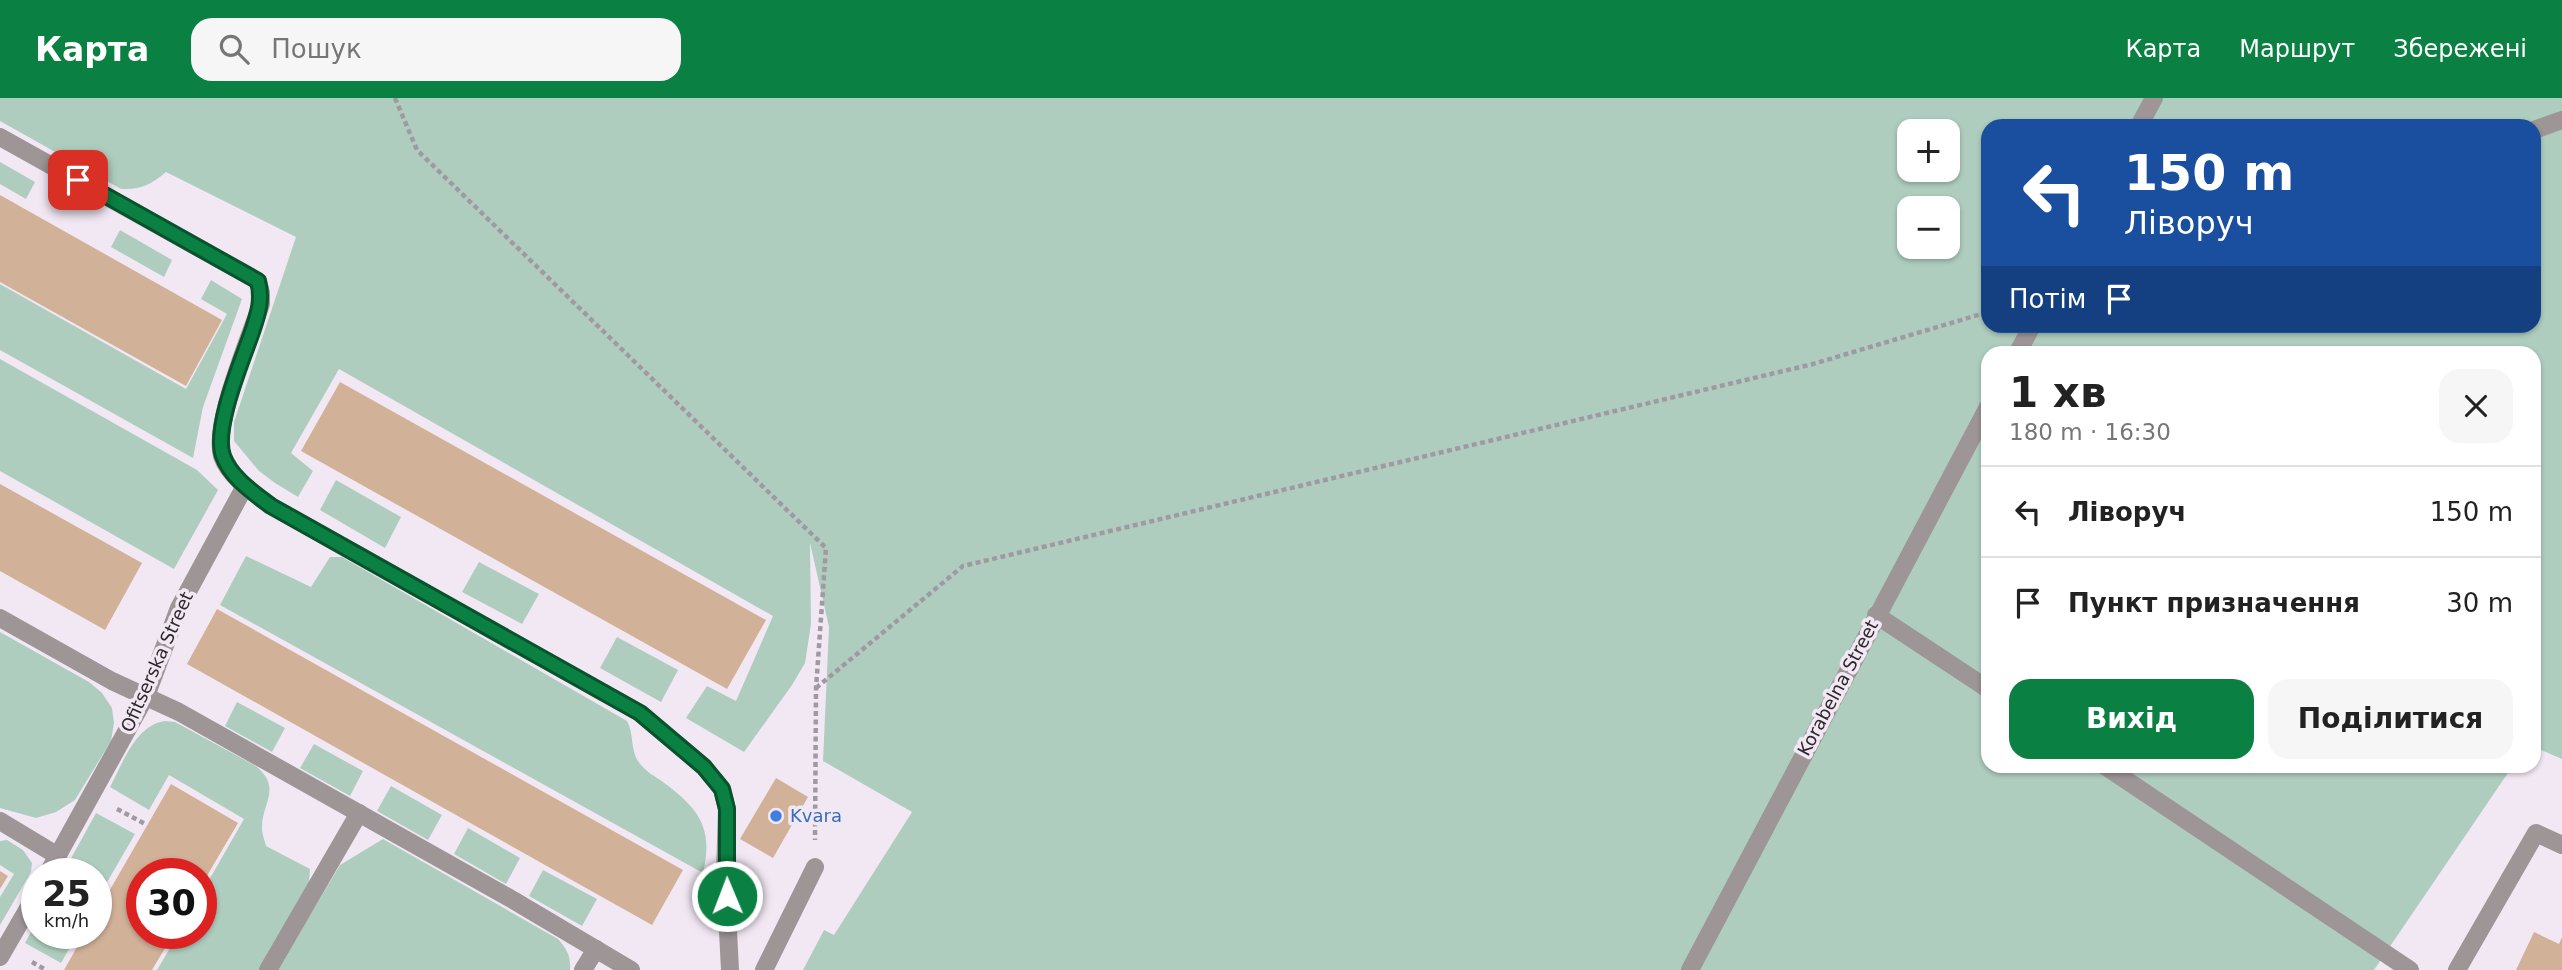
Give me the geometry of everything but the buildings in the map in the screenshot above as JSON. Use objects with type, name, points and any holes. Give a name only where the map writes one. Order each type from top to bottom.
[{"type":"street","points":[[2143,119],[2154,98]]},
{"type":"street","points":[[2541,128],[2562,120]]},
{"type":"street","points":[[0,137],[258,281],[261,304],[224,414],[221,436],[222,455],[246,486],[271,506],[640,713],[704,767],[722,789],[727,809],[725,872],[730,970]]},
{"type":"street","name":"Korabelna Street","points":[[1690,970],[1981,420]]},
{"type":"street","name":"Ofitserska Street","points":[[58,856],[146,696],[179,608],[246,486]]},
{"type":"street","points":[[1876,615],[1981,684]]},
{"type":"street","points":[[0,618],[359,813],[631,970]]},
{"type":"street","points":[[2115,773],[2410,970]]},
{"type":"street","points":[[268,970],[359,813]]},
{"type":"street","points":[[0,821],[58,856]]},
{"type":"street","points":[[2456,970],[2536,833],[2562,845]]},
{"type":"street","points":[[764,970],[815,867]]},
{"type":"street","points":[[0,957],[21,920]]},
{"type":"street","points":[[583,970],[596,949]]},
{"type":"path","points":[[395,98],[417,150],[826,548],[816,688],[815,867]]},
{"type":"path","points":[[816,688],[963,566],[1813,363],[1981,314]]},
{"type":"path","points":[[93,795],[147,825]]},
{"type":"green space","points":[[0,98],[2562,98],[2562,759],[2541,750],[2541,346],[1981,346],[1981,773],[2508,773],[2374,970],[803,970],[824,930],[834,935],[912,812],[823,761],[829,627],[810,543],[811,624],[805,663],[744,752],[686,718],[707,686],[736,701],[773,616],[339,369],[291,453],[313,471],[298,497],[259,471],[234,441],[234,422],[296,237],[166,172],[145,186],[121,189],[0,121]]},
{"type":"green space","points":[[0,162],[35,182],[26,199],[0,184]]},
{"type":"green space","points":[[120,230],[172,260],[164,277],[111,247]]},
{"type":"green space","points":[[211,280],[242,299],[203,407],[193,458],[0,350],[0,284],[186,389],[227,314],[201,299]]},
{"type":"green space","points":[[0,359],[197,470],[218,490],[174,569],[0,471]]},
{"type":"green space","points":[[336,480],[401,517],[385,548],[320,510]]},
{"type":"green space","points":[[246,556],[311,587],[330,557],[342,557],[627,721],[638,761],[686,801],[700,820],[706,843],[703,873],[220,605]]},
{"type":"green space","points":[[479,562],[539,594],[522,624],[462,592]]},
{"type":"green space","points":[[0,632],[89,682],[102,693],[112,708],[114,723],[111,741],[75,800],[56,812],[36,818],[0,808]]},
{"type":"green space","points":[[617,637],[678,670],[661,702],[600,668]]},
{"type":"green space","points":[[237,702],[285,728],[272,752],[225,726]]},
{"type":"green space","points":[[175,722],[256,766],[264,774],[270,789],[262,831],[266,846],[310,869],[309,883],[259,970],[157,970],[169,949],[217,949],[217,866],[244,819],[169,775],[149,810],[110,787],[131,747],[145,730],[155,724]]},
{"type":"green space","points":[[314,744],[363,771],[350,796],[300,768]]},
{"type":"green space","points":[[391,786],[442,815],[428,840],[377,811]]},
{"type":"green space","points":[[96,813],[135,834],[112,874],[112,858],[71,858]]},
{"type":"green space","points":[[468,828],[520,858],[506,884],[454,854]]},
{"type":"green space","points":[[383,839],[558,939],[568,953],[570,970],[277,970],[340,865]]},
{"type":"green space","points":[[7,840],[23,850],[29,858],[21,858],[21,889],[0,925],[0,897],[14,874],[0,865],[0,841]]},
{"type":"green space","points":[[543,870],[597,899],[582,926],[529,896]]},
{"type":"green space","points":[[36,949],[69,949],[61,963]]},
{"type":"place","name":"Kvara","points":[[776,816]]},
{"type":"route","points":[[78,180],[258,281],[261,304],[224,414],[222,455],[232,471],[271,506],[640,713],[704,767],[722,789],[727,809],[727,896]]}]
